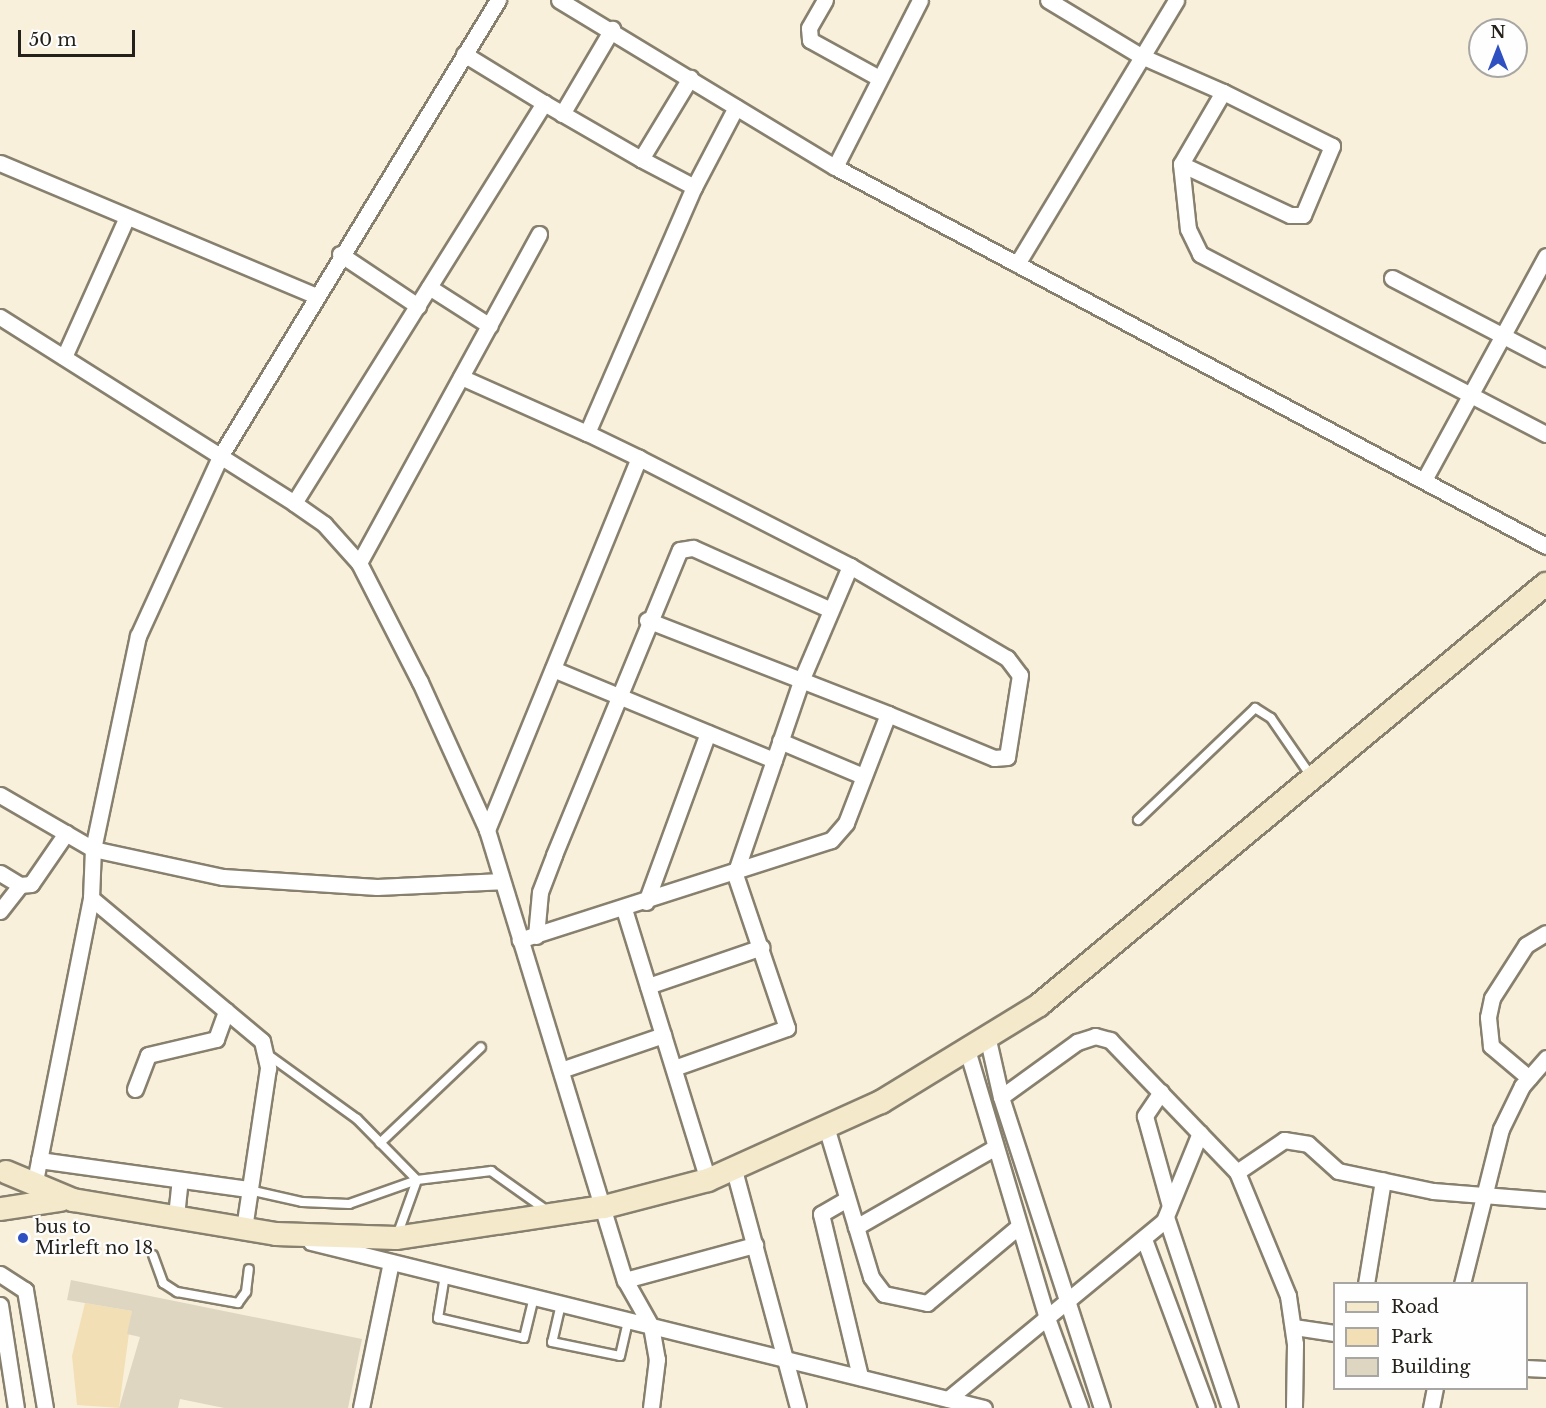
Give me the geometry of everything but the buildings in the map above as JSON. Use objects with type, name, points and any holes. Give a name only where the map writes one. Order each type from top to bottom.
[{"type":"main road","points":[[1,1209],[30,1201],[73,1200],[276,1234],[396,1238],[604,1207],[708,1180],[734,1170],[826,1130],[968,1053],[1072,980],[1546,584]]},
{"type":"main road","points":[[3,1169],[34,1186],[73,1200]]},
{"type":"main road","points":[[1,1209],[9,1195],[3,1169]]},
{"type":"street","points":[[34,1186],[91,898],[93,849],[138,636],[221,455],[314,295],[498,0]]},
{"type":"street","points":[[559,0],[835,167],[1546,546]]},
{"type":"street","points":[[825,0],[809,28],[810,40],[879,78]]},
{"type":"street","points":[[835,167],[920,0]]},
{"type":"street","points":[[1048,0],[1141,56],[1223,92],[1332,146],[1303,215],[1290,215],[1181,164]]},
{"type":"street","points":[[1017,264],[1176,0]]},
{"type":"street","points":[[562,114],[612,30]]},
{"type":"street","points":[[464,54],[562,114],[694,187]]},
{"type":"street","points":[[641,159],[690,78]]},
{"type":"street","points":[[1223,92],[1181,164],[1188,229],[1200,254],[1546,434]]},
{"type":"street","points":[[294,503],[544,103]]},
{"type":"street","points":[[587,433],[694,187],[736,107]]},
{"type":"street","points":[[0,163],[126,219],[314,295]]},
{"type":"street","points":[[64,357],[126,219]]},
{"type":"street","points":[[358,563],[539,234]]},
{"type":"street","points":[[340,254],[418,306]]},
{"type":"street","points":[[1424,480],[1504,334],[1541,278],[1546,256]]},
{"type":"street","points":[[1392,278],[1504,334],[1546,358]]},
{"type":"street","points":[[429,287],[490,326]]},
{"type":"street","points":[[0,317],[294,503],[324,524],[358,563],[420,682],[487,830],[625,1280],[651,1326],[657,1359],[651,1408]]},
{"type":"street","points":[[461,377],[639,458],[850,566],[1007,658],[1020,675],[1008,754],[1003,759],[647,620]]},
{"type":"street","points":[[487,830],[639,458]]},
{"type":"street","points":[[536,936],[540,892],[620,695],[647,620],[673,560],[687,548],[830,609]]},
{"type":"street","points":[[674,1068],[787,1028],[762,947],[735,874],[801,681],[850,566]]},
{"type":"street","points":[[553,669],[774,760]]},
{"type":"street","points":[[520,940],[735,874],[831,840],[846,823],[888,714]]},
{"type":"street","points":[[646,902],[708,733]]},
{"type":"street","points":[[780,741],[863,776]]},
{"type":"street","points":[[0,795],[93,849],[223,877],[377,887],[502,881]]},
{"type":"street","points":[[0,873],[20,885],[31,884],[66,833]]},
{"type":"street","points":[[0,911],[20,885]]},
{"type":"street","points":[[91,898],[262,1041],[267,1054],[244,1228]]},
{"type":"street","points":[[624,909],[708,1180]]},
{"type":"street","points":[[1529,1078],[1491,1046],[1488,1017],[1492,998],[1526,945],[1546,933]]},
{"type":"street","points":[[648,986],[762,947]]},
{"type":"street","points":[[135,1089],[148,1055],[216,1039],[226,1011]]},
{"type":"street","points":[[561,1070],[663,1035]]},
{"type":"street","points":[[1001,1097],[1077,1042],[1095,1036],[1110,1040],[1237,1172],[1280,1271],[1294,1327],[1293,1408]]},
{"type":"street","points":[[988,1040],[1001,1097],[1064,1300],[1102,1408]]},
{"type":"street","points":[[968,1053],[994,1148],[1046,1315],[1080,1408]]},
{"type":"street","points":[[1463,1282],[1501,1129],[1529,1078],[1546,1058]]},
{"type":"street","points":[[1161,1092],[1146,1116],[1168,1212],[1230,1408]]},
{"type":"street","points":[[826,1130],[876,1287],[921,1304],[934,1299],[1019,1226]]},
{"type":"street","points":[[948,1399],[1064,1300],[1144,1239],[1168,1212],[1200,1133]]},
{"type":"street","points":[[1237,1172],[1284,1140],[1308,1144],[1338,1171],[1485,1196],[1546,1200]]},
{"type":"street","points":[[856,1227],[994,1148]]},
{"type":"street","points":[[39,1160],[248,1190]]},
{"type":"street","points":[[734,1170],[798,1408]]},
{"type":"street","points":[[176,1216],[180,1180]]},
{"type":"street","points":[[1366,1282],[1383,1180]]},
{"type":"street","points":[[847,1199],[821,1214],[860,1377]]},
{"type":"street","points":[[276,1234],[984,1408]]},
{"type":"street","points":[[1144,1239],[1207,1408]]},
{"type":"street","points":[[625,1280],[755,1245]]},
{"type":"street","points":[[361,1408],[391,1262]]},
{"type":"street","points":[[0,1274],[25,1290],[45,1408]]},
{"type":"street","points":[[0,1305],[16,1408]]},
{"type":"street","points":[[1294,1327],[1333,1333]]},
{"type":"street","points":[[1528,1368],[1546,1369]]},
{"type":"street","points":[[1431,1408],[1435,1390]]},
{"type":"lane","points":[[1138,820],[1255,708],[1271,718],[1314,780]]},
{"type":"lane","points":[[380,1143],[480,1047]]},
{"type":"lane","points":[[267,1054],[357,1119],[417,1180]]},
{"type":"lane","points":[[248,1190],[302,1202],[349,1204],[417,1180],[491,1171],[554,1216]]},
{"type":"lane","points":[[396,1238],[417,1180]]},
{"type":"lane","points":[[153,1256],[163,1282],[177,1292],[238,1303],[246,1292],[249,1269]]},
{"type":"lane","points":[[445,1275],[438,1318],[524,1338],[534,1297]]},
{"type":"lane","points":[[561,1304],[552,1342],[620,1356],[628,1320]]},
{"type":"green space","points":[[85,1303],[132,1311],[119,1408],[77,1405],[72,1356]]},
{"type":"place","name":"bus to Mirleft no 18","points":[[23,1238]]}]
